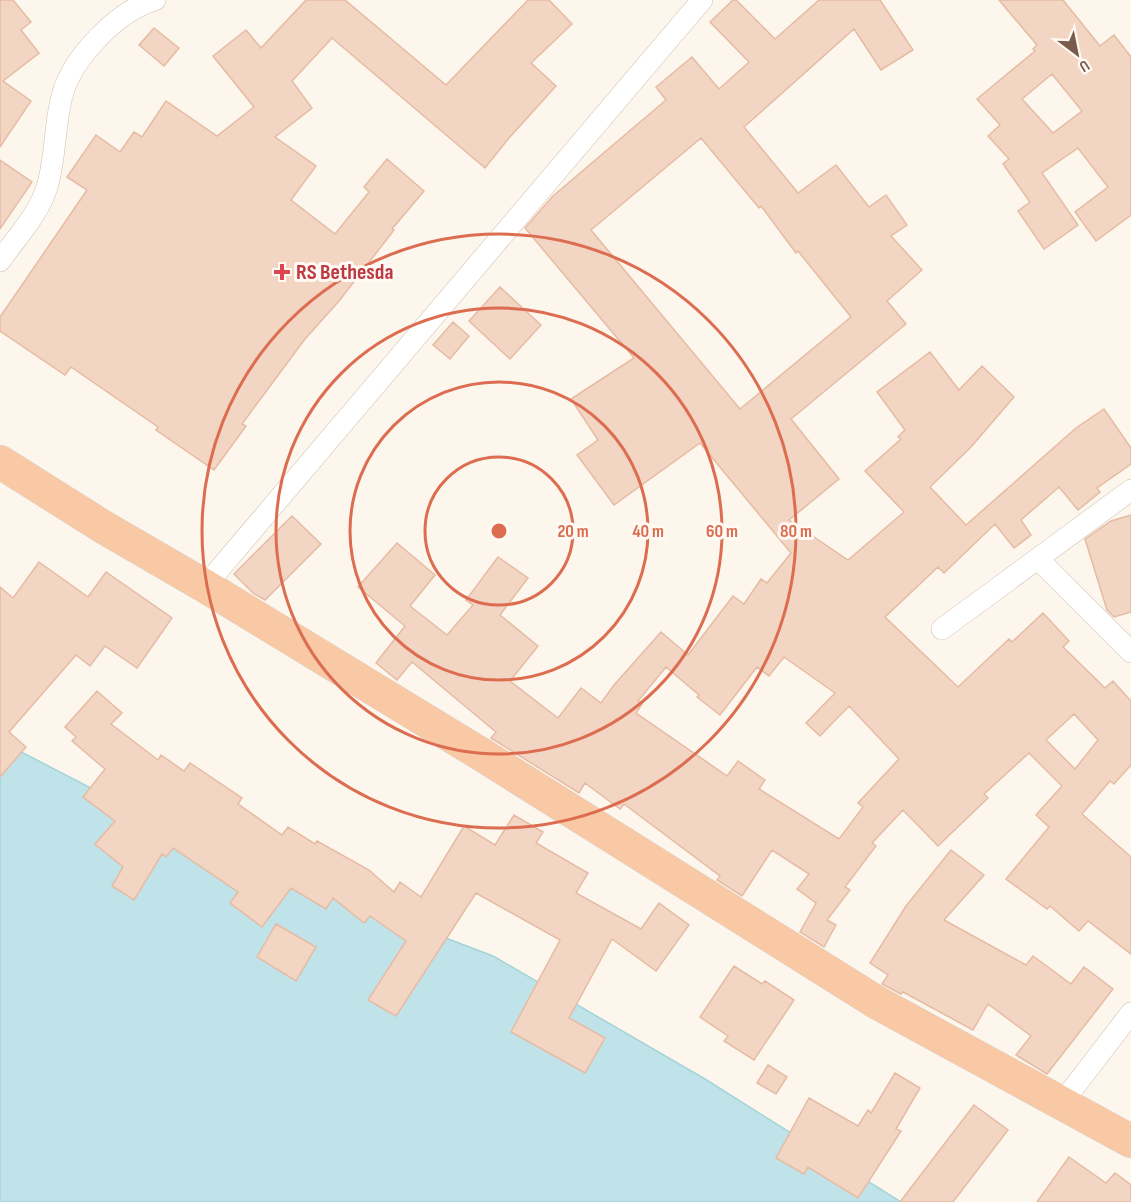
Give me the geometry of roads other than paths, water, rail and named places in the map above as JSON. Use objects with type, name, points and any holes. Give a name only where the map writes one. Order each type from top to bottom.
[{"type":"highway","points":[[0,462],[105,528],[205,586],[876,1002],[1131,1141]]},
{"type":"street","points":[[0,261],[40,203],[47,187],[65,84],[109,26],[130,9],[154,0]]},
{"type":"street","points":[[205,586],[702,0]]},
{"type":"street","points":[[942,629],[1131,490]]},
{"type":"street","points":[[1038,559],[1131,652]]},
{"type":"street","points":[[1062,1103],[1131,1013]]},
{"type":"water","points":[[0,741],[201,845],[493,956],[705,1079],[901,1202],[0,1202]]},
{"type":"place","name":"RS Bethesda","points":[[282,272]]}]
